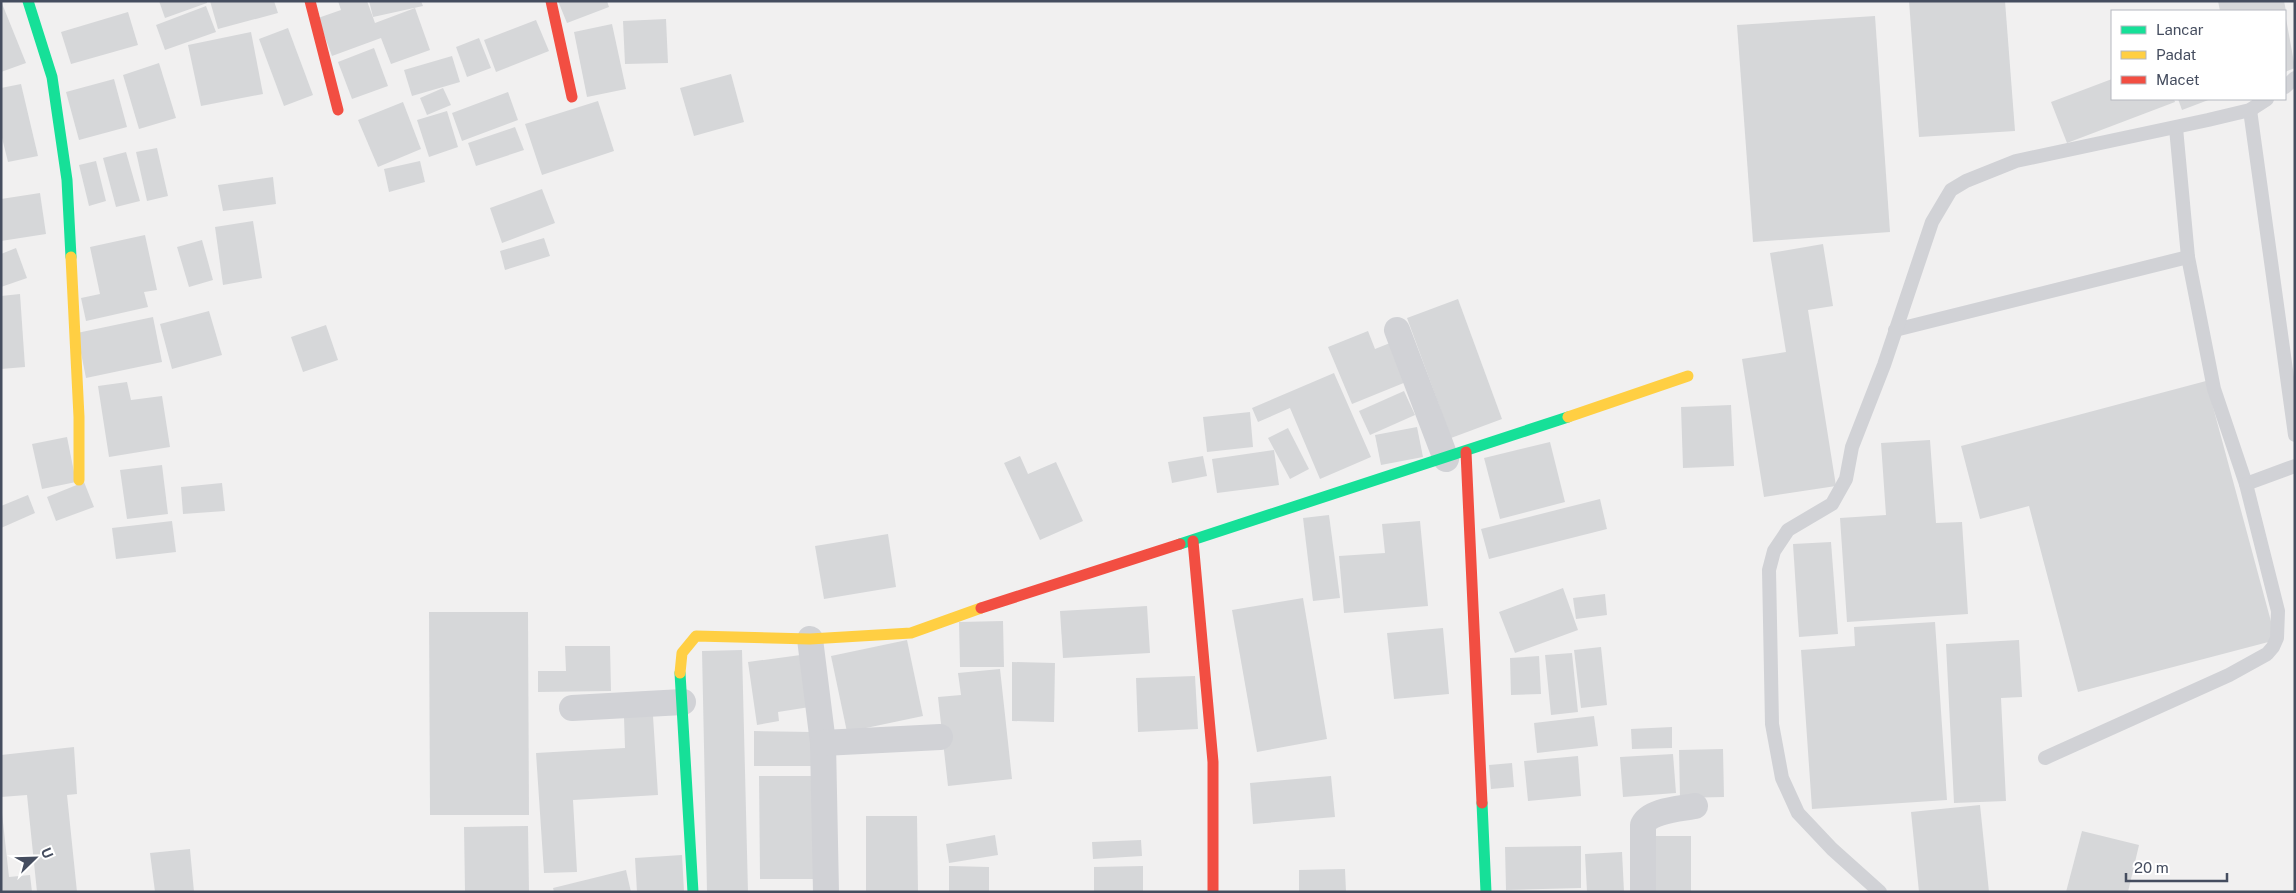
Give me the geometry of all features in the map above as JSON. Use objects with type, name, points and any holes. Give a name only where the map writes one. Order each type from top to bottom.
[{"type":"street","points":[[28,1],[52,77],[68,180],[79,417],[79,480]]},
{"type":"street","points":[[310,1],[338,110]]},
{"type":"street","points":[[551,1],[572,97]]},
{"type":"street","points":[[1397,330],[1456,456],[1486,892]]},
{"type":"street","points":[[693,892],[681,654],[686,643],[696,636],[810,640],[911,633],[976,610],[1456,456],[1688,376]]},
{"type":"street","points":[[1193,541],[1213,762],[1213,892]]},
{"type":"street","points":[[810,640],[823,744],[826,892]]},
{"type":"street","points":[[572,708],[683,702]]},
{"type":"street","points":[[823,744],[940,737]]},
{"type":"street","points":[[1642,892],[1643,825],[1646,820],[1653,816],[1695,806]]},
{"type":"lane","points":[[2286,87],[2295,78]]},
{"type":"lane","points":[[1880,892],[1832,849],[1798,813],[1782,778],[1772,724],[1769,570],[1774,550],[1788,530],[1832,504],[1846,479],[1852,447],[1884,365],[1932,222],[1952,190],[1966,181],[2016,161],[2176,128],[2250,110],[2265,100]]},
{"type":"lane","points":[[2250,110],[2295,435]]},
{"type":"lane","points":[[2045,758],[2229,675],[2267,654],[2277,638],[2278,611],[2246,484],[2214,389],[2188,257],[2176,128]]},
{"type":"lane","points":[[1895,330],[2188,257]]},
{"type":"lane","points":[[2246,484],[2295,466]]},
{"type":"building","points":[[1,1],[26,63],[1,72]]},
{"type":"building","points":[[159,1],[207,1],[207,3],[165,18]]},
{"type":"building","points":[[210,1],[274,1],[278,13],[218,29]]},
{"type":"building","points":[[338,1],[367,1],[375,23],[415,8],[430,50],[391,64],[381,38],[332,56],[318,18],[341,10]]},
{"type":"building","points":[[369,1],[421,1],[423,6],[373,17]]},
{"type":"building","points":[[558,1],[607,1],[609,7],[567,23]]},
{"type":"building","points":[[1909,1],[2005,1],[2015,131],[1919,137]]},
{"type":"building","points":[[2218,1],[2284,1],[2286,10],[2220,10]]},
{"type":"building","points":[[206,6],[216,32],[165,50],[156,25]]},
{"type":"building","points":[[128,12],[138,45],[71,64],[61,32]]},
{"type":"building","points":[[1875,16],[1890,232],[1753,242],[1737,25]]},
{"type":"building","points":[[2286,18],[2295,68],[2286,72]]},
{"type":"building","points":[[666,19],[668,63],[625,64],[623,21]]},
{"type":"building","points":[[536,20],[549,51],[496,72],[484,40]]},
{"type":"building","points":[[612,24],[626,89],[587,97],[574,32]]},
{"type":"building","points":[[288,28],[313,95],[284,106],[259,39]]},
{"type":"building","points":[[251,32],[263,94],[201,106],[188,45]]},
{"type":"building","points":[[479,38],[491,68],[467,77],[456,47]]},
{"type":"building","points":[[374,48],[388,86],[352,99],[338,62]]},
{"type":"building","points":[[452,56],[460,82],[412,96],[404,70]]},
{"type":"building","points":[[159,63],[176,118],[139,129],[123,75]]},
{"type":"building","points":[[731,74],[744,122],[694,136],[680,88]]},
{"type":"building","points":[[114,79],[127,127],[79,140],[66,92]]},
{"type":"building","points":[[2111,79],[2111,100],[2174,100],[2175,102],[2067,143],[2051,102]]},
{"type":"building","points":[[21,84],[38,156],[8,162],[1,134],[1,88]]},
{"type":"building","points":[[443,88],[451,105],[427,115],[420,98]]},
{"type":"building","points":[[508,92],[518,120],[462,141],[452,113]]},
{"type":"building","points":[[2178,100],[2208,100],[2182,110]]},
{"type":"building","points":[[598,101],[614,151],[542,175],[525,124]]},
{"type":"building","points":[[403,102],[421,149],[378,167],[358,120]]},
{"type":"building","points":[[447,111],[458,147],[429,157],[417,120]]},
{"type":"building","points":[[515,127],[524,150],[476,166],[468,143]]},
{"type":"building","points":[[157,148],[168,196],[147,201],[136,152]]},
{"type":"building","points":[[126,152],[140,201],[116,207],[103,158]]},
{"type":"building","points":[[96,161],[106,201],[89,206],[79,165]]},
{"type":"building","points":[[420,161],[425,182],[389,192],[384,169]]},
{"type":"building","points":[[273,177],[276,204],[223,211],[218,185]]},
{"type":"building","points":[[542,189],[555,223],[502,243],[490,208]]},
{"type":"building","points":[[40,193],[46,234],[1,241],[1,199]]},
{"type":"building","points":[[253,221],[262,278],[223,285],[215,227]]},
{"type":"building","points":[[145,235],[157,290],[144,292],[148,307],[86,321],[81,298],[100,294],[90,247]]},
{"type":"building","points":[[544,238],[550,256],[505,270],[500,251]]},
{"type":"building","points":[[202,240],[213,280],[189,287],[177,247]]},
{"type":"building","points":[[1823,244],[1833,306],[1808,310],[1836,486],[1764,497],[1742,359],[1786,352],[1770,253]]},
{"type":"building","points":[[16,248],[27,278],[1,287],[1,254]]},
{"type":"building","points":[[20,294],[25,367],[1,369],[1,296]]},
{"type":"building","points":[[1458,299],[1502,419],[1451,438],[1407,318]]},
{"type":"building","points":[[209,311],[222,355],[172,369],[160,324]]},
{"type":"building","points":[[153,317],[162,362],[86,378],[77,333]]},
{"type":"building","points":[[326,325],[338,360],[303,372],[291,337]]},
{"type":"building","points":[[1368,331],[1375,349],[1395,341],[1411,380],[1352,404],[1328,347]]},
{"type":"building","points":[[1334,373],[1371,457],[1320,479],[1290,408],[1258,422],[1252,408]]},
{"type":"building","points":[[2206,381],[2276,640],[2078,692],[2029,506],[1980,519],[1961,446]]},
{"type":"building","points":[[127,382],[131,400],[162,396],[170,447],[109,457],[98,386]]},
{"type":"building","points":[[1404,391],[1415,415],[1370,435],[1359,411]]},
{"type":"building","points":[[1731,405],[1734,466],[1683,468],[1681,407]]},
{"type":"building","points":[[1250,412],[1253,447],[1207,452],[1203,417]]},
{"type":"building","points":[[1417,427],[1423,457],[1381,465],[1375,435]]},
{"type":"building","points":[[1288,428],[1309,469],[1290,479],[1268,438]]},
{"type":"building","points":[[67,437],[76,482],[42,489],[32,444]]},
{"type":"building","points":[[1930,440],[1936,523],[1962,522],[1968,614],[1847,622],[1840,518],[1886,515],[1881,443]]},
{"type":"building","points":[[1550,442],[1565,502],[1500,519],[1484,458]]},
{"type":"building","points":[[1274,450],[1279,485],[1217,493],[1212,459]]},
{"type":"building","points":[[1020,456],[1028,474],[1056,462],[1083,521],[1040,540],[1004,463]]},
{"type":"building","points":[[1203,456],[1207,476],[1172,483],[1168,462]]},
{"type":"building","points":[[162,465],[168,514],[127,519],[120,470]]},
{"type":"building","points":[[84,482],[94,507],[56,521],[47,497]]},
{"type":"building","points":[[222,483],[225,511],[183,514],[181,487]]},
{"type":"building","points":[[28,495],[35,513],[1,528],[1,506]]},
{"type":"building","points":[[1600,499],[1607,529],[1489,559],[1481,529]]},
{"type":"building","points":[[1329,515],[1340,598],[1313,601],[1303,518]]},
{"type":"building","points":[[172,521],[176,552],[116,559],[112,528]]},
{"type":"building","points":[[1420,521],[1428,606],[1344,613],[1339,556],[1385,553],[1382,524]]},
{"type":"building","points":[[888,534],[896,587],[824,599],[815,546]]},
{"type":"building","points":[[1831,542],[1838,634],[1799,637],[1793,544]]},
{"type":"building","points":[[1563,588],[1578,630],[1515,653],[1499,612]]},
{"type":"building","points":[[1605,594],[1607,615],[1576,619],[1573,598]]},
{"type":"building","points":[[1303,598],[1327,739],[1257,752],[1232,610]]},
{"type":"building","points":[[1147,606],[1150,653],[1063,658],[1060,611]]},
{"type":"building","points":[[429,612],[528,612],[529,815],[430,815]]},
{"type":"building","points":[[1003,621],[1004,667],[960,667],[959,622]]},
{"type":"building","points":[[1935,622],[1947,800],[1812,809],[1801,650],[1855,646],[1854,627]]},
{"type":"building","points":[[1443,628],[1449,694],[1394,699],[1387,633]]},
{"type":"building","points":[[907,640],[923,716],[847,732],[831,656]]},
{"type":"building","points":[[2019,640],[2022,697],[2001,698],[2006,801],[1954,803],[1946,644]]},
{"type":"building","points":[[565,646],[610,646],[611,691],[538,692],[538,671],[566,671]]},
{"type":"building","points":[[1601,647],[1607,705],[1581,708],[1574,650]]},
{"type":"building","points":[[742,650],[748,892],[707,892],[702,651]]},
{"type":"building","points":[[1572,653],[1578,712],[1551,715],[1545,655]]},
{"type":"building","points":[[808,654],[816,706],[778,712],[779,721],[757,725],[748,662]]},
{"type":"building","points":[[1539,656],[1541,694],[1511,695],[1510,658]]},
{"type":"building","points":[[1012,662],[1055,663],[1054,722],[1012,721]]},
{"type":"building","points":[[1000,669],[1012,779],[948,786],[938,697],[961,695],[958,673]]},
{"type":"building","points":[[1195,676],[1198,729],[1138,732],[1136,678]]},
{"type":"building","points":[[653,716],[658,795],[573,800],[577,872],[544,873],[536,753],[625,748],[624,717]]},
{"type":"building","points":[[1594,716],[1598,746],[1537,753],[1534,723]]},
{"type":"building","points":[[1672,727],[1672,748],[1632,749],[1631,729]]},
{"type":"building","points":[[754,731],[812,732],[812,766],[754,766]]},
{"type":"building","points":[[74,747],[77,794],[67,795],[77,892],[37,892],[27,795],[1,797],[1,755]]},
{"type":"building","points":[[1723,749],[1724,797],[1680,798],[1679,750]]},
{"type":"building","points":[[1673,754],[1676,793],[1623,797],[1620,757]]},
{"type":"building","points":[[1578,756],[1581,796],[1528,801],[1524,761]]},
{"type":"building","points":[[1512,763],[1514,787],[1491,789],[1489,765]]},
{"type":"building","points":[[759,776],[816,776],[817,879],[760,879]]},
{"type":"building","points":[[1331,776],[1335,817],[1253,824],[1250,783]]},
{"type":"building","points":[[1,804],[9,877],[30,875],[32,892],[1,892]]},
{"type":"building","points":[[1980,805],[1989,892],[1919,892],[1911,812]]},
{"type":"building","points":[[866,816],[917,816],[918,892],[866,892]]},
{"type":"building","points":[[528,826],[529,892],[465,892],[464,827]]},
{"type":"building","points":[[2082,831],[2139,845],[2128,892],[2066,892]]},
{"type":"building","points":[[995,835],[998,855],[949,863],[946,844]]},
{"type":"building","points":[[1648,836],[1691,836],[1691,892],[1648,892]]},
{"type":"building","points":[[1141,840],[1142,856],[1093,859],[1092,842]]},
{"type":"building","points":[[1581,846],[1581,888],[1506,890],[1505,847]]},
{"type":"building","points":[[190,849],[194,892],[155,892],[150,853]]},
{"type":"building","points":[[1622,852],[1624,892],[1587,892],[1585,854]]},
{"type":"building","points":[[682,855],[684,892],[637,892],[635,858]]},
{"type":"building","points":[[949,866],[989,867],[989,892],[949,892]]},
{"type":"building","points":[[1143,866],[1143,892],[1094,892],[1094,867]]},
{"type":"building","points":[[1345,869],[1346,892],[1299,892],[1299,870]]},
{"type":"building","points":[[626,870],[631,892],[554,892],[553,888]]},
{"type":"traffic: fast","points":[[28,1],[52,77],[67,180],[71,257]]},
{"type":"traffic: fast","points":[[1180,544],[1568,417]]},
{"type":"traffic: fast","points":[[680,673],[693,892]]},
{"type":"traffic: fast","points":[[1482,803],[1486,892]]},
{"type":"traffic: slow","points":[[71,257],[79,417],[79,480]]},
{"type":"traffic: slow","points":[[1568,417],[1688,376]]},
{"type":"traffic: slow","points":[[680,673],[682,653],[696,636],[810,639],[911,633],[981,608]]},
{"type":"traffic: jam","points":[[310,1],[338,110]]},
{"type":"traffic: jam","points":[[551,1],[572,97]]},
{"type":"traffic: jam","points":[[1466,452],[1482,803]]},
{"type":"traffic: jam","points":[[1193,541],[1213,762],[1213,892]]},
{"type":"traffic: jam","points":[[981,608],[1180,544]]}]
